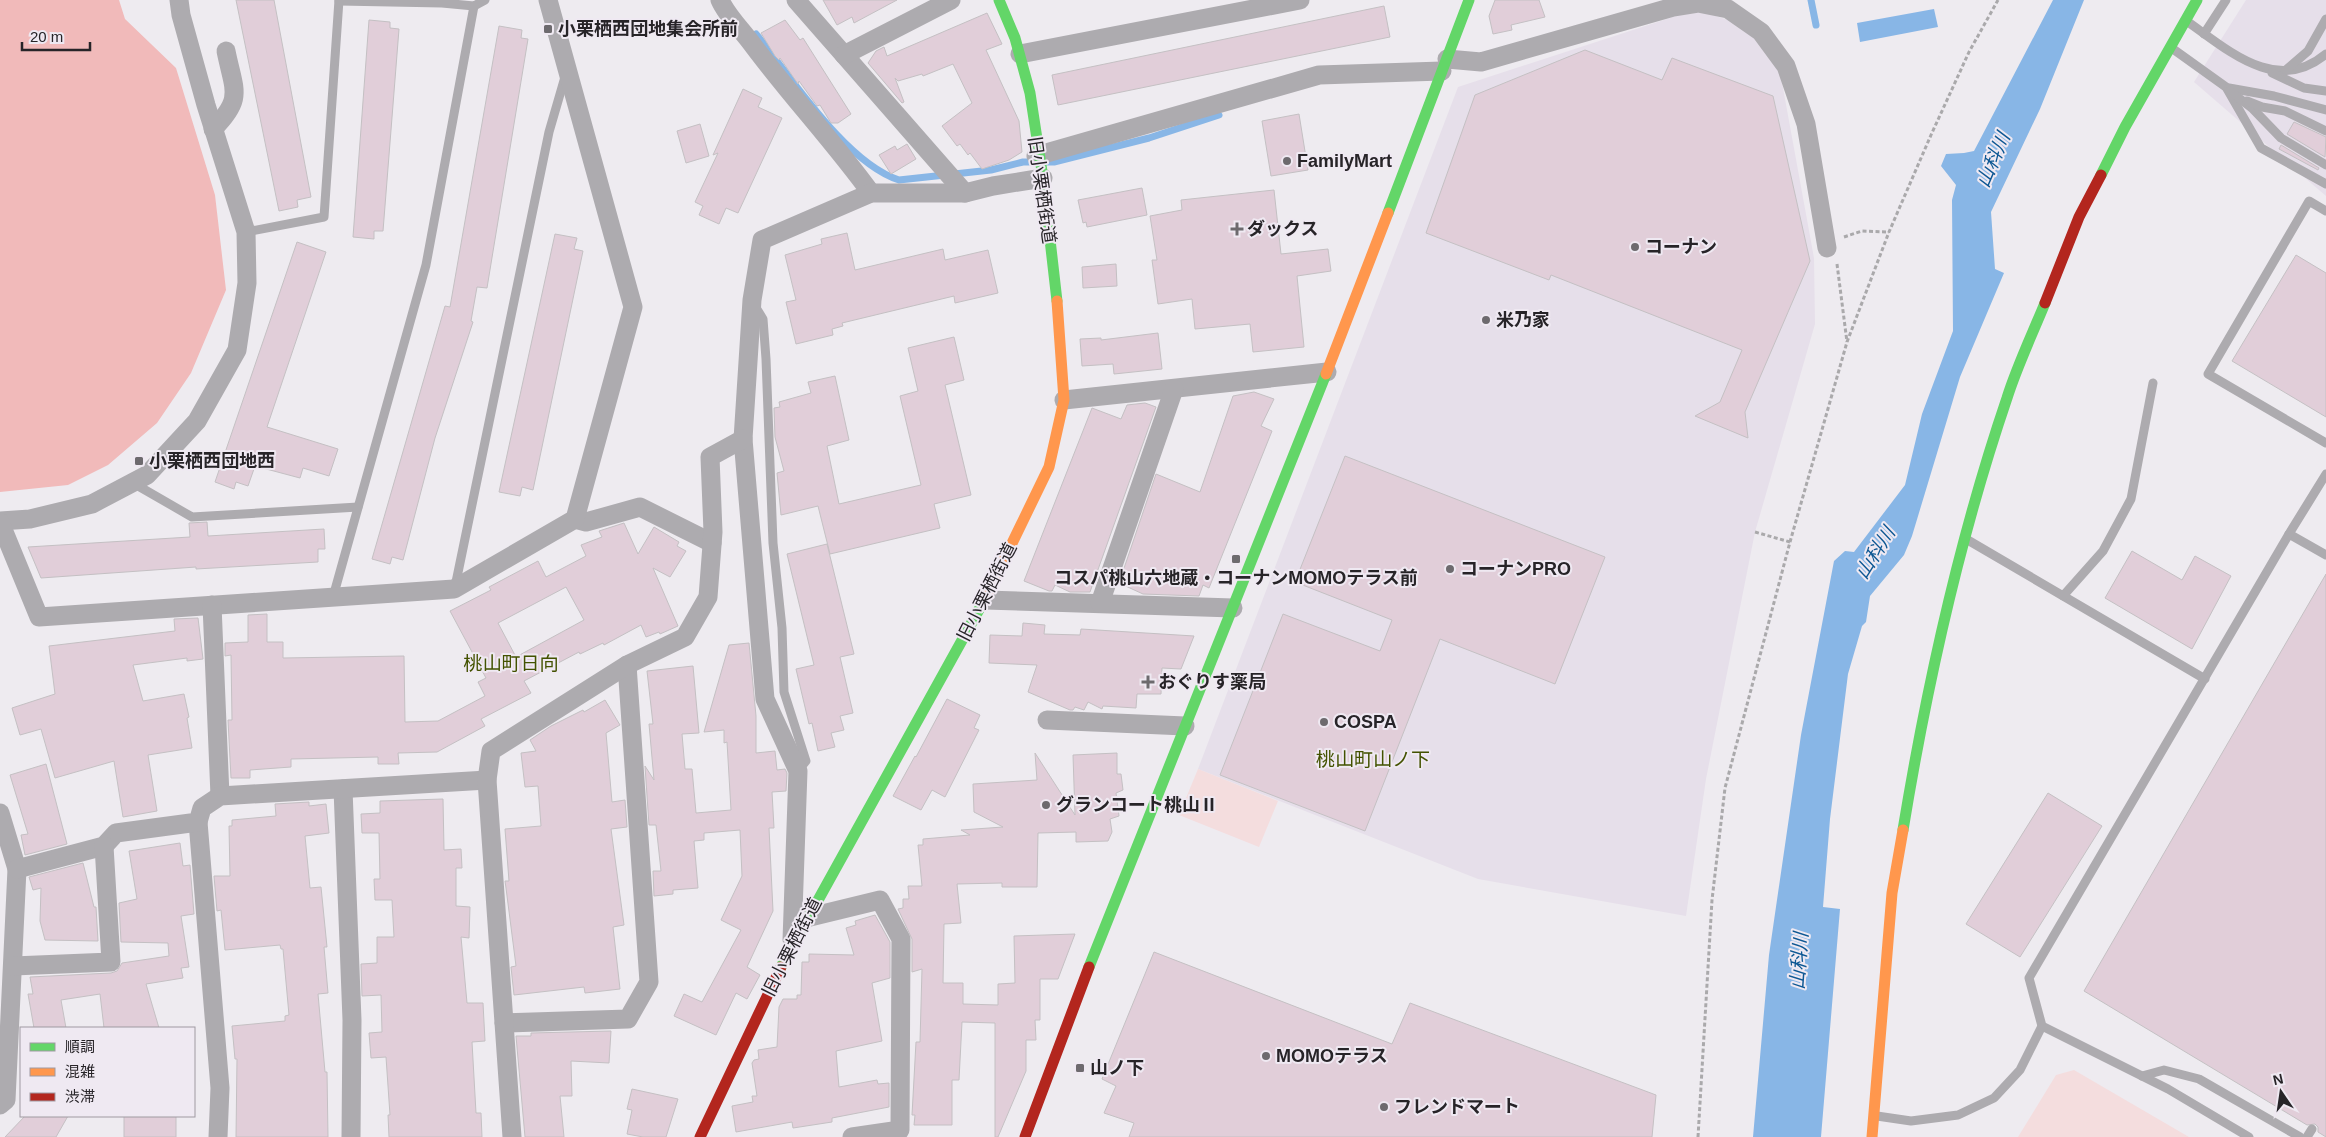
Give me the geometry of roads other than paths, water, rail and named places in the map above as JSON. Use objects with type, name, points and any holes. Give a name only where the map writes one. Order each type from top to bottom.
[{"type":"street","points":[[179,0],[181,15],[213,129],[246,232],[247,283],[236,350],[198,421],[147,475],[92,504],[30,519],[0,521],[38,617],[454,589],[575,519],[632,307],[548,0]]},
{"type":"street","points":[[720,0],[766,63],[849,163],[871,194]]},
{"type":"street","points":[[796,0],[962,190]]},
{"type":"street","points":[[844,55],[951,0]]},
{"type":"street","name":"旧小栗栖街道","points":[[700,1137],[792,944],[985,600],[1049,467],[1064,400],[1059,319],[1042,177],[1037,157],[1032,105],[1020,54],[999,0]]},
{"type":"street","points":[[1020,54],[1300,0]]},
{"type":"street","points":[[1024,1137],[1326,372],[1469,0]]},
{"type":"street","points":[[1872,1137],[1892,893],[1921,722],[1964,537],[2007,397],[2079,218],[2125,127],[2197,0]]},
{"type":"street","points":[[1037,157],[1319,75],[1481,62],[1673,7],[1698,4],[1728,9],[1761,32],[1786,66],[1806,124],[1835,250]]},
{"type":"street","points":[[213,129],[227,115],[236,99],[226,51]]},
{"type":"street","points":[[792,944],[798,771],[765,699],[743,439],[752,300],[762,240],[871,194],[962,190],[1042,177]]},
{"type":"street","points":[[1064,400],[1326,372]]},
{"type":"street","points":[[1100,603],[1174,389]]},
{"type":"street","points":[[512,1137],[487,780],[491,751],[627,665],[685,637],[708,597],[712,543],[710,457],[743,439]]},
{"type":"street","points":[[575,519],[586,522],[640,507],[712,543]]},
{"type":"street","points":[[985,600],[1233,608]]},
{"type":"street","points":[[212,606],[220,796]]},
{"type":"street","points":[[504,1022],[628,1019],[649,982],[627,665]]},
{"type":"street","points":[[1047,720],[1185,726]]},
{"type":"street","points":[[218,1137],[220,1088],[198,822],[202,808],[220,796],[487,780]]},
{"type":"street","points":[[343,789],[352,1020],[351,1137]]},
{"type":"street","points":[[0,813],[17,870],[6,1100],[0,1105]]},
{"type":"street","points":[[17,870],[104,846],[116,834],[198,822]]},
{"type":"street","points":[[13,966],[111,962],[104,846]]},
{"type":"street","points":[[806,918],[880,900],[901,939],[900,1130],[852,1137]]},
{"type":"lane","points":[[246,232],[324,217],[339,0],[442,1],[474,6],[484,0]]},
{"type":"lane","points":[[2204,34],[2226,0]]},
{"type":"lane","points":[[333,597],[426,265],[474,6]]},
{"type":"lane","points":[[2284,72],[2308,50],[2326,19]]},
{"type":"lane","points":[[2185,21],[2246,62],[2304,88],[2326,91]]},
{"type":"lane","points":[[2170,47],[2226,87],[2281,138],[2326,165]]},
{"type":"lane","points":[[2264,69],[2284,72],[2314,64],[2326,54]]},
{"type":"lane","points":[[454,589],[549,132],[567,70]]},
{"type":"lane","points":[[2226,87],[2274,96],[2326,110]]},
{"type":"lane","points":[[2226,87],[2261,148],[2326,184]]},
{"type":"lane","points":[[2239,98],[2262,107],[2285,111],[2326,131]]},
{"type":"lane","points":[[2326,211],[2309,201],[2208,374],[2326,443]]},
{"type":"lane","points":[[752,300],[763,319],[773,543],[782,628],[784,692],[806,761],[798,771]]},
{"type":"lane","points":[[2063,596],[2103,552],[2131,499],[2152,383]]},
{"type":"lane","points":[[1874,1116],[1911,1121],[1958,1115],[1994,1098],[2020,1070],[2042,1026],[2029,978],[2326,474]]},
{"type":"lane","points":[[133,482],[192,517],[358,507]]},
{"type":"lane","points":[[2289,534],[2326,555]]},
{"type":"lane","points":[[1964,537],[2205,679]]},
{"type":"lane","points":[[2042,1026],[2168,1089],[2249,1137]]},
{"type":"lane","points":[[2142,1076],[2164,1070],[2199,1079],[2300,1137]]},
{"type":"lane","points":[[2307,1137],[2312,1129]]},
{"type":"water","name":"山科川","points":[[2053,0],[2084,0],[2040,109],[1991,212],[1995,269],[2004,273],[1960,377],[1912,536],[1904,555],[1870,596],[1866,622],[1862,626],[1848,674],[1830,819],[1823,907],[1840,909],[1821,1137],[1753,1137],[1769,955],[1801,735],[1834,561],[1845,551],[1854,552],[1905,485],[1922,414],[1953,331],[1952,200],[1956,185],[1941,166],[1946,154],[1974,151]]},
{"type":"water","points":[[1934,9],[1938,27],[1860,42],[1857,23]]},
{"type":"waterway","points":[[1811,0],[1816,25]]},
{"type":"waterway","points":[[756,34],[803,95],[840,138],[879,171],[899,180],[991,170],[1023,162],[1054,162],[1149,138],[1219,115]]},
{"type":"place","name":"小栗栖西団地集会所前","points":[[548,29]]},
{"type":"place","name":"FamilyMart","points":[[1287,161]]},
{"type":"place","name":"ダックス","points":[[1237,229]]},
{"type":"place","name":"コーナン","points":[[1635,247]]},
{"type":"place","name":"米乃家","points":[[1486,320]]},
{"type":"place","name":"小栗栖西団地西","points":[[139,461]]},
{"type":"place","name":"コスパ桃山六地蔵・コーナンMOMOテラス前","points":[[1236,559]]},
{"type":"place","name":"コーナンPRO","points":[[1450,569]]},
{"type":"place","name":"おぐりす薬局","points":[[1148,682]]},
{"type":"place","name":"COSPA","points":[[1324,722]]},
{"type":"place","name":"グランコート桃山Ⅱ","points":[[1046,805]]},
{"type":"place","name":"MOMOテラス","points":[[1266,1056]]},
{"type":"place","name":"山ノ下","points":[[1080,1068]]},
{"type":"place","name":"フレンドマート","points":[[1384,1107]]},
{"type":"district","name":"桃山町日向","points":[[511,663]]},
{"type":"district","name":"桃山町山ノ下","points":[[1373,759]]}]
